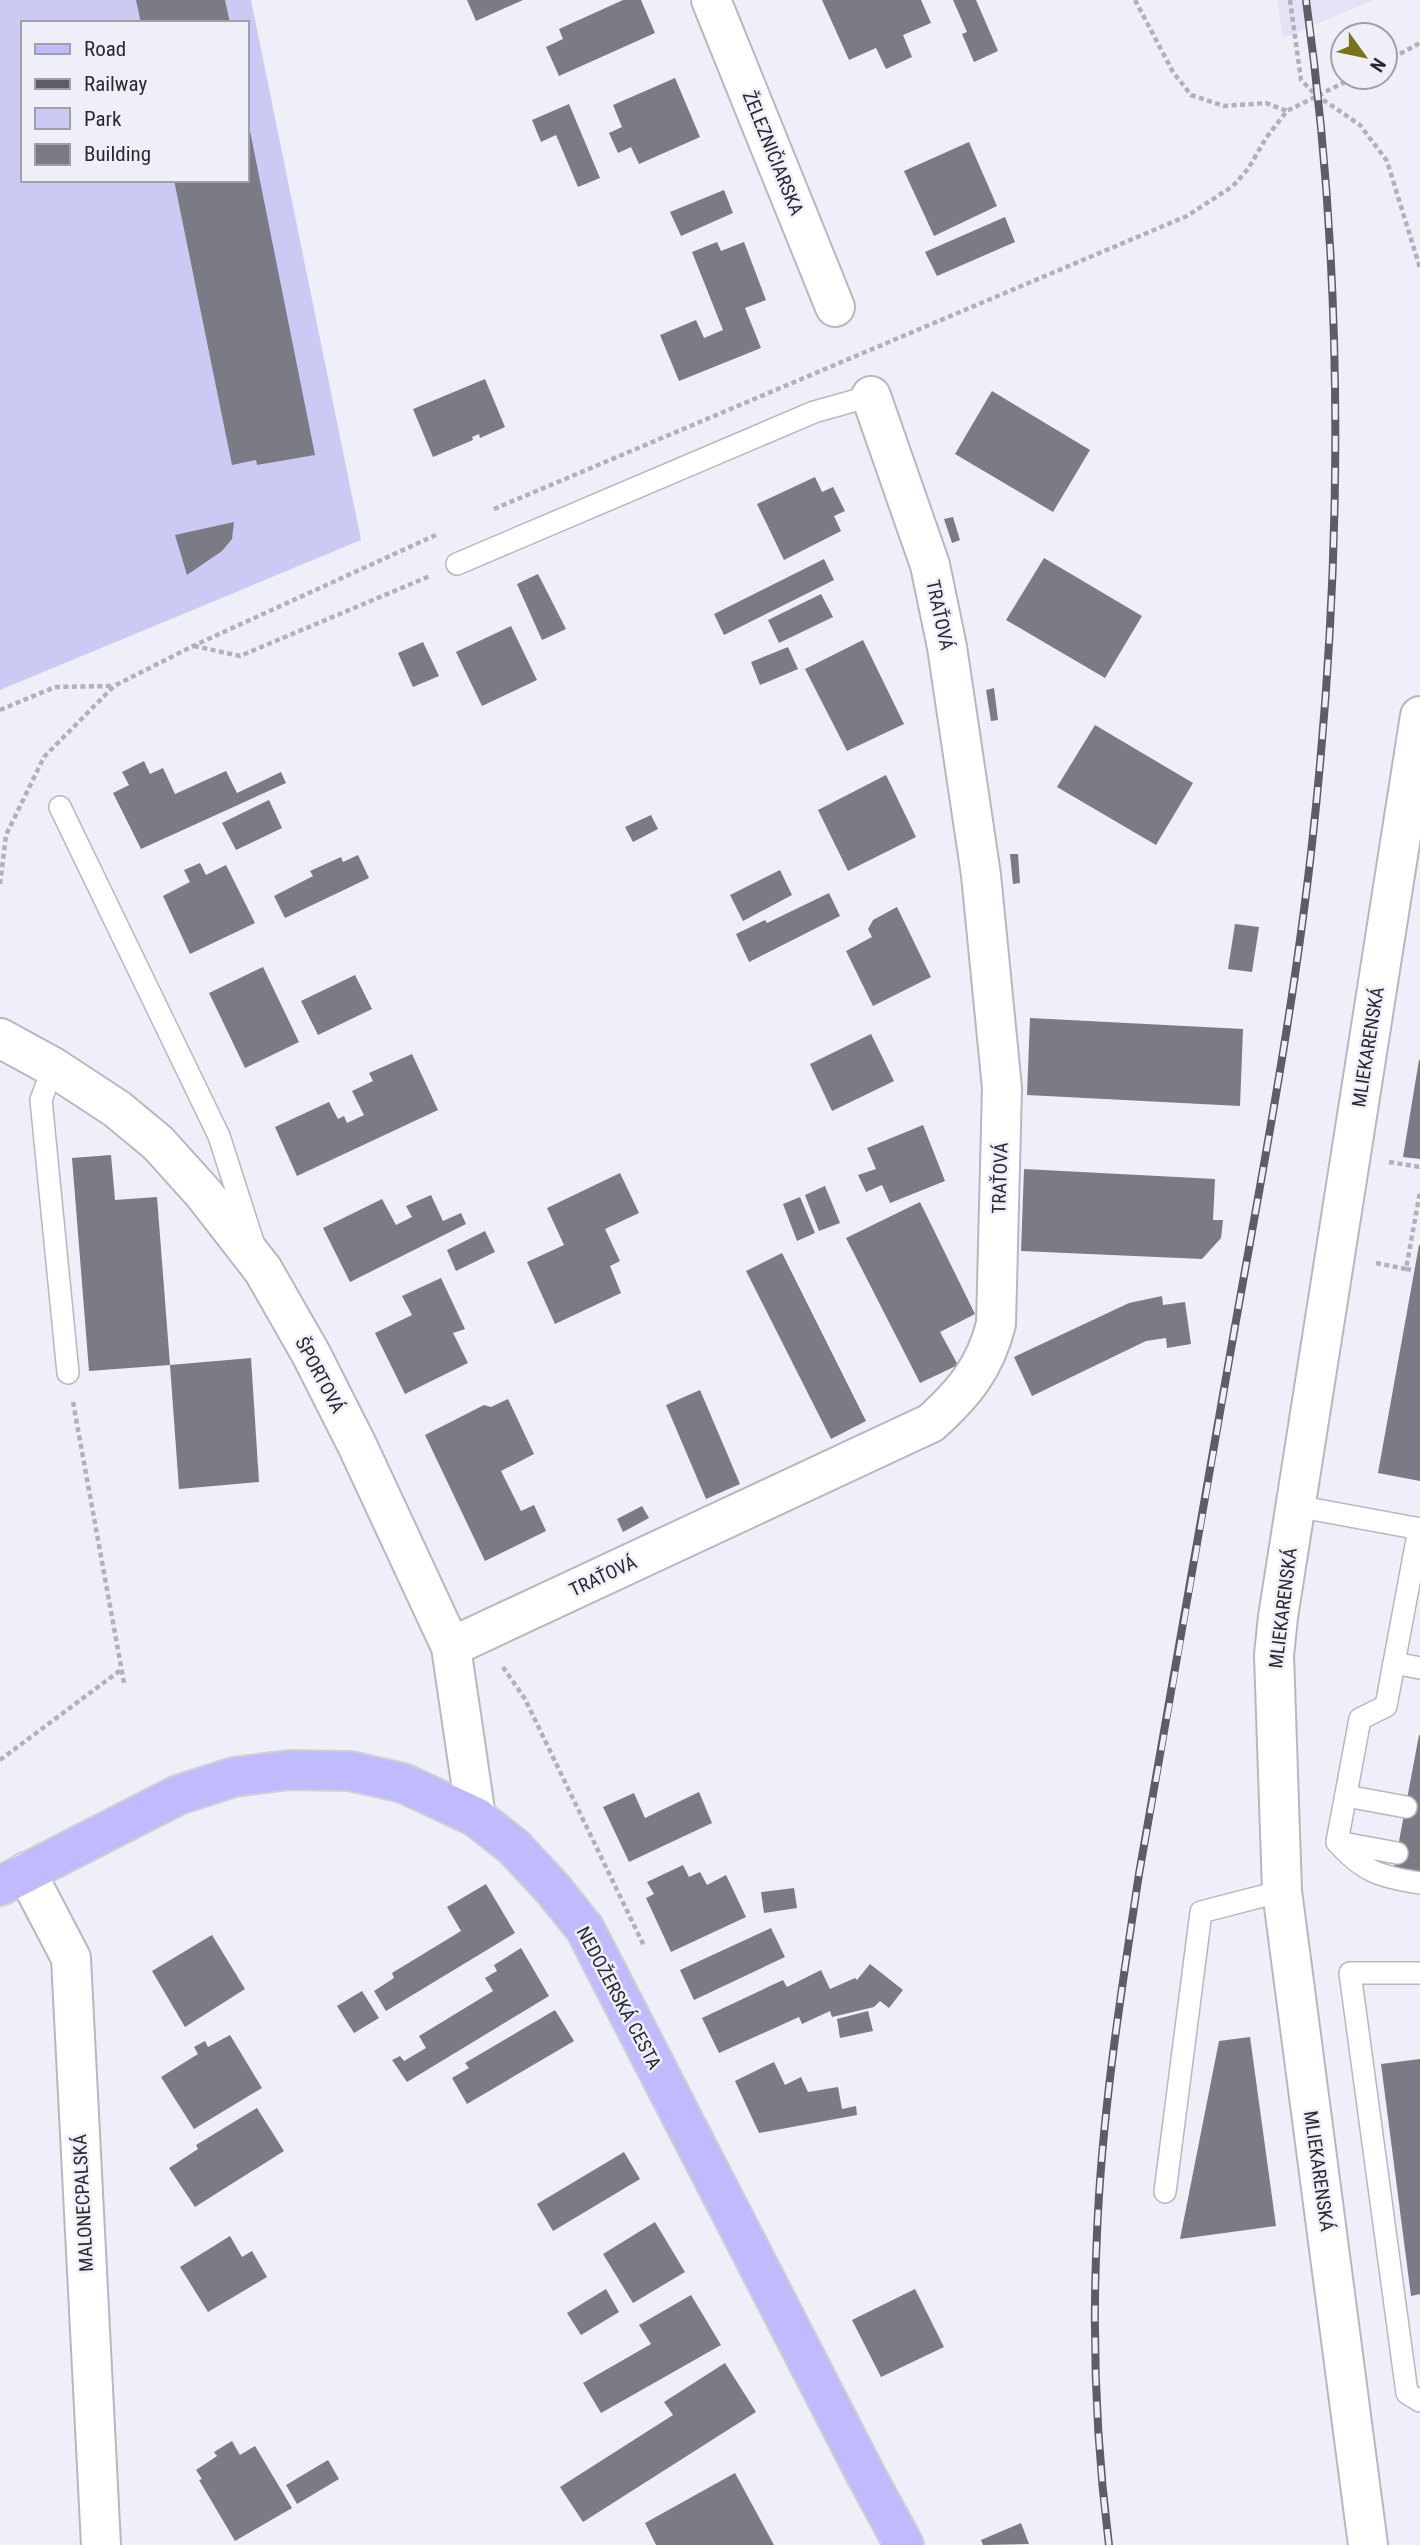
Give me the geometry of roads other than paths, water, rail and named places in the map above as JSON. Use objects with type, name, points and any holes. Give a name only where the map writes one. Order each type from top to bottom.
[{"type":"main road","name":"NEDOŽERSKÁ CESTA","points":[[13,1879],[178,1795],[234,1777],[275,1772],[349,1771],[403,1783],[477,1817],[514,1847],[553,1888],[585,1929],[867,2477],[905,2545]]},
{"type":"street","name":"ŽELEZNIČIARSKA","points":[[711,0],[835,307]]},
{"type":"street","name":"TRAŤOVÁ","points":[[451,1647],[931,1423],[959,1398],[989,1350],[996,1324],[1002,1088],[981,875],[947,647],[930,565],[871,396]]},
{"type":"street","name":"MLIEKARENSKÁ","points":[[1368,2545],[1282,1891],[1274,1655],[1420,716]]},
{"type":"street","name":"ŠPORTOVÁ","points":[[0,1038],[53,1067],[117,1109],[158,1143],[204,1194],[263,1270],[311,1354],[357,1445],[451,1647],[477,1817]]},
{"type":"street","name":"MALONECPALSKÁ","points":[[13,1879],[71,1958],[101,2545]]},
{"type":"lane","points":[[457,564],[814,412],[871,396]]},
{"type":"lane","points":[[60,807],[219,1136],[263,1270]]},
{"type":"lane","points":[[53,1067],[41,1100],[68,1373]]},
{"type":"lane","points":[[1296,1506],[1420,1529],[1386,1706],[1360,1719],[1337,1842]]},
{"type":"lane","points":[[1394,1663],[1420,1668]]},
{"type":"lane","points":[[1346,1796],[1406,1807]]},
{"type":"lane","points":[[1337,1842],[1397,1853]]},
{"type":"lane","points":[[1337,1842],[1354,1861],[1380,1875],[1420,1883]]},
{"type":"lane","points":[[1165,2192],[1201,1912],[1282,1891]]},
{"type":"lane","points":[[1420,1973],[1350,1973],[1407,2393],[1420,2401]]},
{"type":"railway","points":[[1109,2545],[1098,2428],[1095,2311],[1100,2188],[1108,2098],[1139,1874],[1287,1027],[1305,905],[1322,739],[1334,527],[1333,316],[1328,210],[1306,0]]}]
